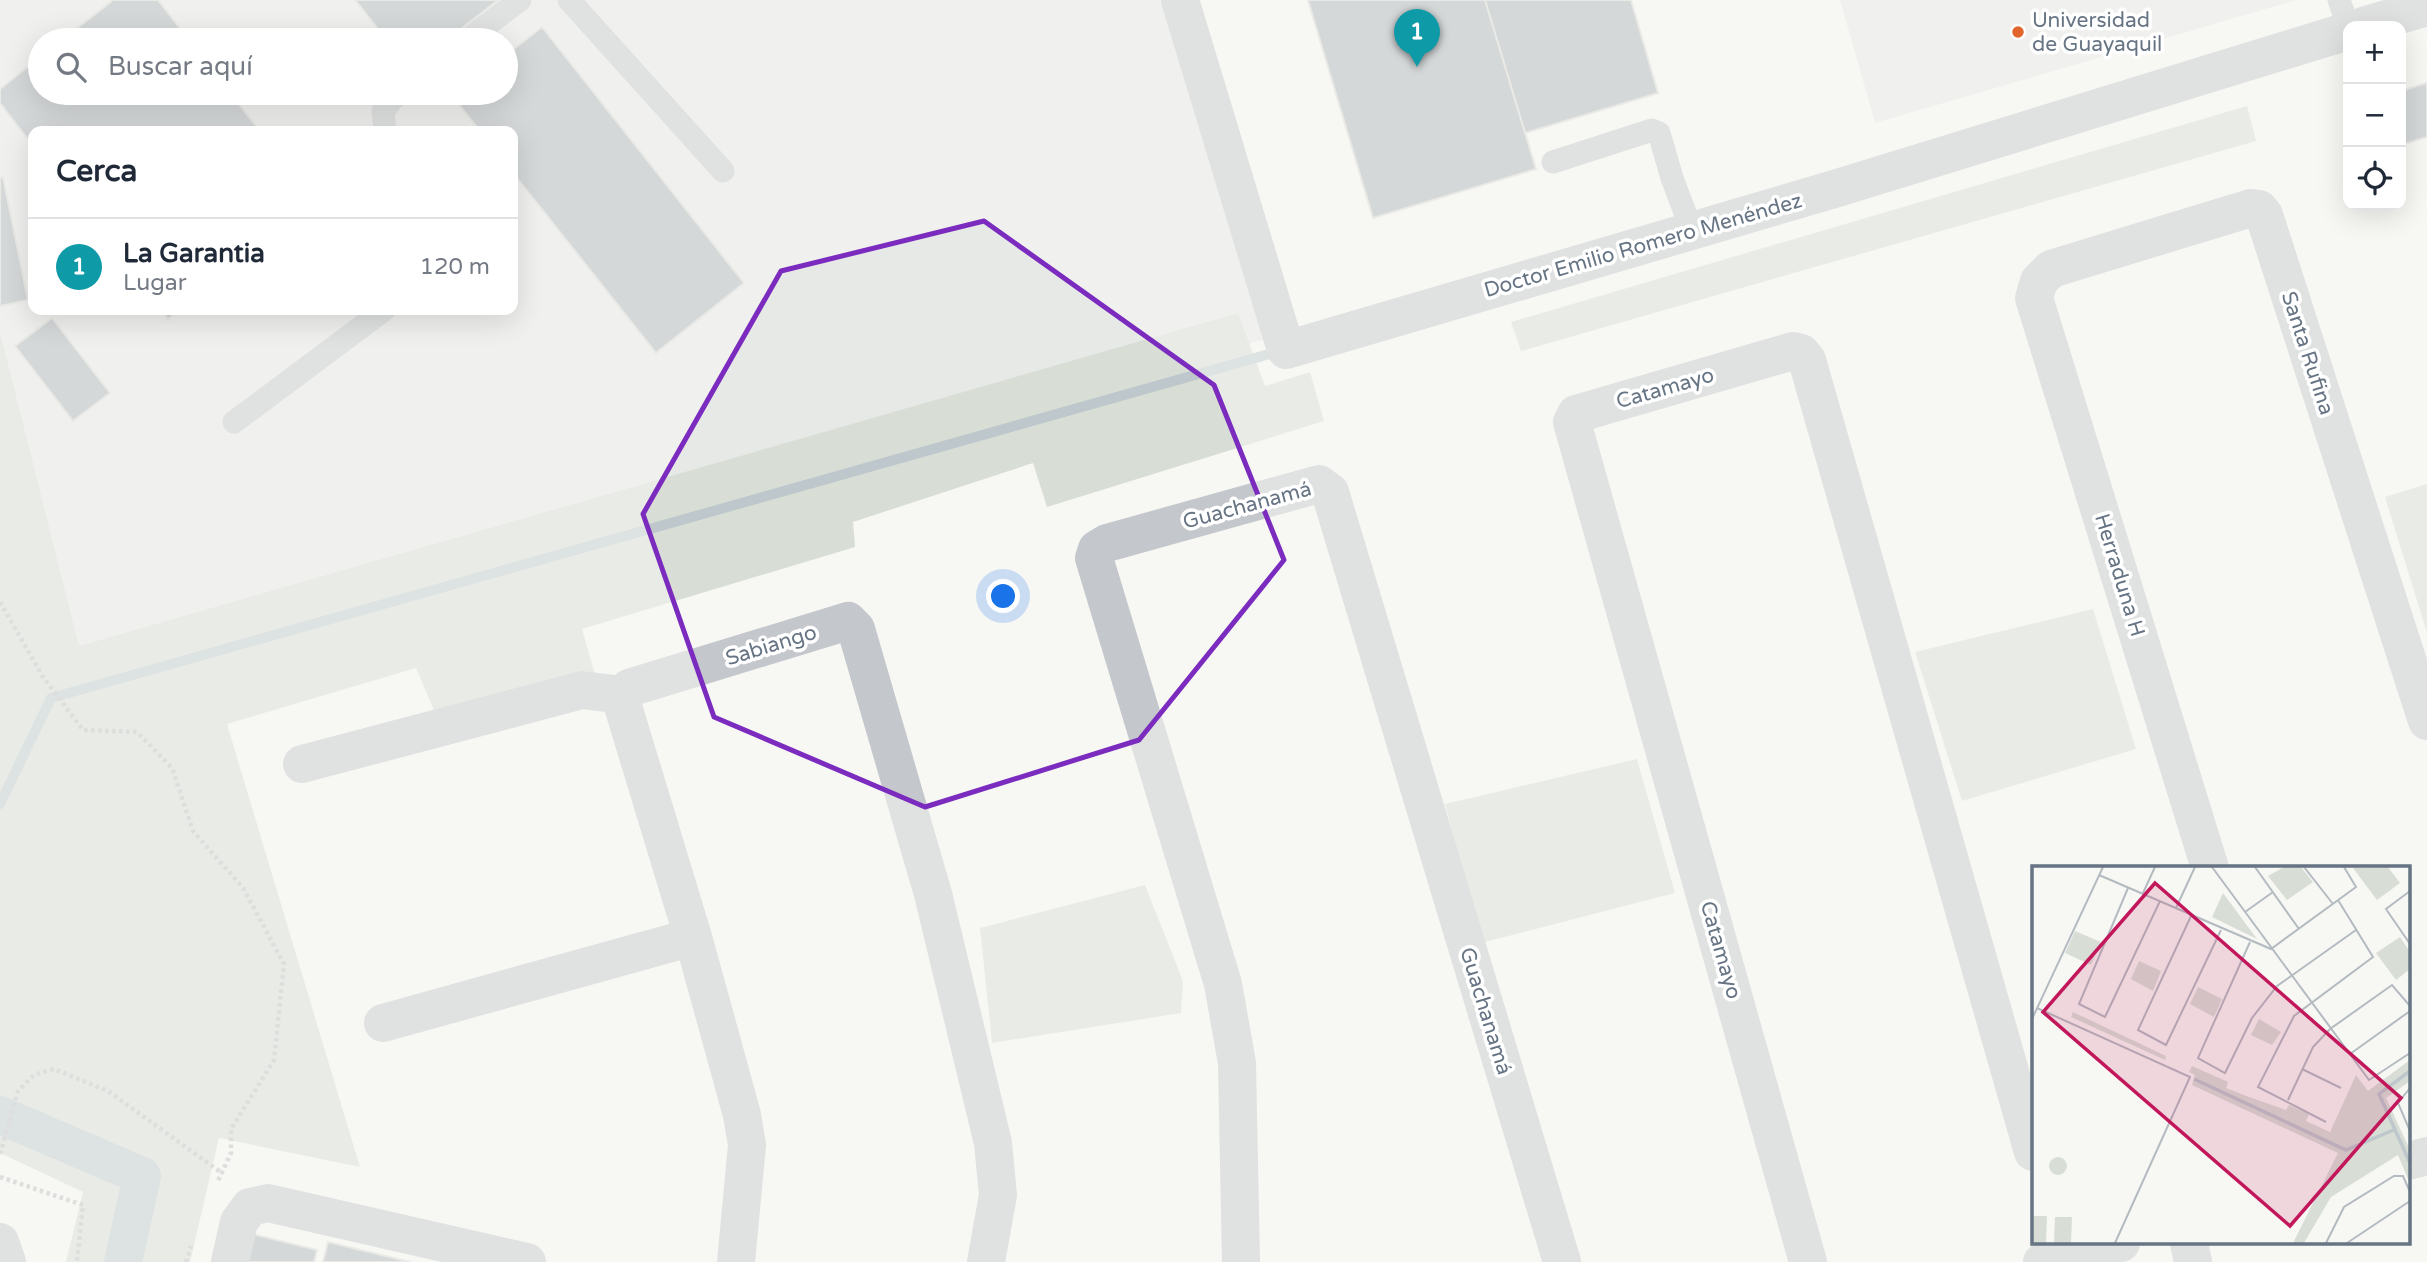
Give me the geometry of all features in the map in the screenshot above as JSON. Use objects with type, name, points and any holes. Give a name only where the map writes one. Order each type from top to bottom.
[{"type":"street","name":"Doctor Emilio Romero Menéndez","points":[[1180,0],[1286,350],[1692,231],[2343,31]]},
{"type":"street","points":[[2379,21],[2427,6]]},
{"type":"street","name":"Santa Rufina","points":[[2039,281],[2051,269],[2251,208],[2259,209],[2264,215],[2427,721]]},
{"type":"street","name":"Herraduna H","points":[[2039,281],[2034,298],[2209,866]]},
{"type":"street","name":"Catamayo","points":[[1808,1262],[1572,422],[1576,414],[1793,351],[1801,353],[1807,360],[2032,1148]]},
{"type":"street","name":"Guachanamá","points":[[1241,1262],[1237,1063],[1223,984],[1094,558],[1097,549],[1107,543],[1319,484],[1330,492],[1562,1262]]},
{"type":"street","name":"Sabiango","points":[[622,695],[629,688],[848,621],[856,629],[933,894],[993,1143],[998,1195],[986,1262]]},
{"type":"street","points":[[302,764],[582,690],[622,695],[622,703],[694,937],[742,1115],[747,1144],[736,1262]]},
{"type":"street","points":[[383,1023],[694,937]]},
{"type":"street","points":[[2410,1160],[2427,1156]]},
{"type":"street","points":[[230,1262],[239,1222],[259,1205],[507,1260]]},
{"type":"street","points":[[2055,1253],[2114,1244]]},
{"type":"street","points":[[2189,1244],[2193,1262]]},
{"type":"lane","points":[[483,28],[520,0]]},
{"type":"lane","points":[[569,0],[723,171]]},
{"type":"lane","points":[[2339,0],[2346,21]]},
{"type":"lane","points":[[385,126],[383,111],[387,105]]},
{"type":"lane","points":[[1553,162],[1652,130],[1659,133],[1692,231]]},
{"type":"lane","points":[[234,422],[377,315]]},
{"type":"path","points":[[0,601],[43,677],[83,730],[137,732],[173,768],[194,831],[243,888],[284,964],[274,1060],[231,1129],[231,1153],[212,1194]]},
{"type":"path","points":[[0,1154],[18,1091],[34,1075],[54,1069],[108,1091],[222,1172],[259,1205]]},
{"type":"path","points":[[0,1177],[83,1205],[77,1262]]},
{"type":"path","points":[[186,1262],[193,1238]]},
{"type":"highlighted area","points":[[984,221],[1214,385],[1284,560],[1139,740],[925,807],[714,717],[643,514],[781,271]]},
{"type":"shaded area","points":[[0,0],[1185,0],[1280,335],[81,664],[0,382]]},
{"type":"shaded area","name":"Universidad de Guayaquil","points":[[1840,0],[2297,0],[1875,123]]},
{"type":"shaded area","points":[[2247,106],[2256,141],[1521,351],[1511,322]]},
{"type":"shaded area","points":[[1238,313],[1265,386],[1310,372],[1324,421],[1047,507],[1033,463],[853,522],[855,547],[582,629],[595,674],[438,720],[416,668],[227,724],[360,1167],[219,1138],[190,1262],[66,1262],[83,1192],[0,1153],[0,332],[79,646]]},
{"type":"shaded area","points":[[2427,484],[2427,633],[2385,497]]},
{"type":"shaded area","points":[[2093,609],[2136,749],[1962,801],[1915,652]]},
{"type":"shaded area","points":[[1637,759],[1675,893],[1481,943],[1445,804]]},
{"type":"shaded area","points":[[1145,885],[1183,981],[1181,1013],[992,1043],[980,928]]},
{"type":"building","points":[[113,0],[158,0],[180,28],[77,28]]},
{"type":"building","points":[[355,0],[498,0],[462,28],[377,28]]},
{"type":"building","points":[[1308,0],[1485,0],[1536,169],[1373,218]]},
{"type":"building","points":[[1485,0],[1631,0],[1658,93],[1525,133]]},
{"type":"building","points":[[542,27],[744,283],[656,353],[518,179],[518,126],[476,126],[459,105],[518,105],[518,46]]},
{"type":"building","points":[[28,67],[28,105],[239,105],[256,126],[28,126],[28,139],[0,103],[0,89]]},
{"type":"building","points":[[2427,83],[2427,137],[2406,143],[2406,89]]},
{"type":"building","points":[[3,177],[28,300],[0,306],[0,178]]},
{"type":"building","points":[[52,318],[110,393],[73,421],[15,346]]},
{"type":"building","points":[[248,1233],[317,1250],[314,1262],[241,1262]]},
{"type":"building","points":[[328,1242],[410,1262],[323,1262]]},
{"type":"waterway","points":[[0,804],[51,698],[1280,351]]},
{"type":"waterway","points":[[0,1115],[142,1176],[123,1262]]},
{"type":"place","name":"Universidad de Guayaquil","points":[[2018,32]]},
{"type":"place","name":"La Garantia","points":[[1417,67]]}]
